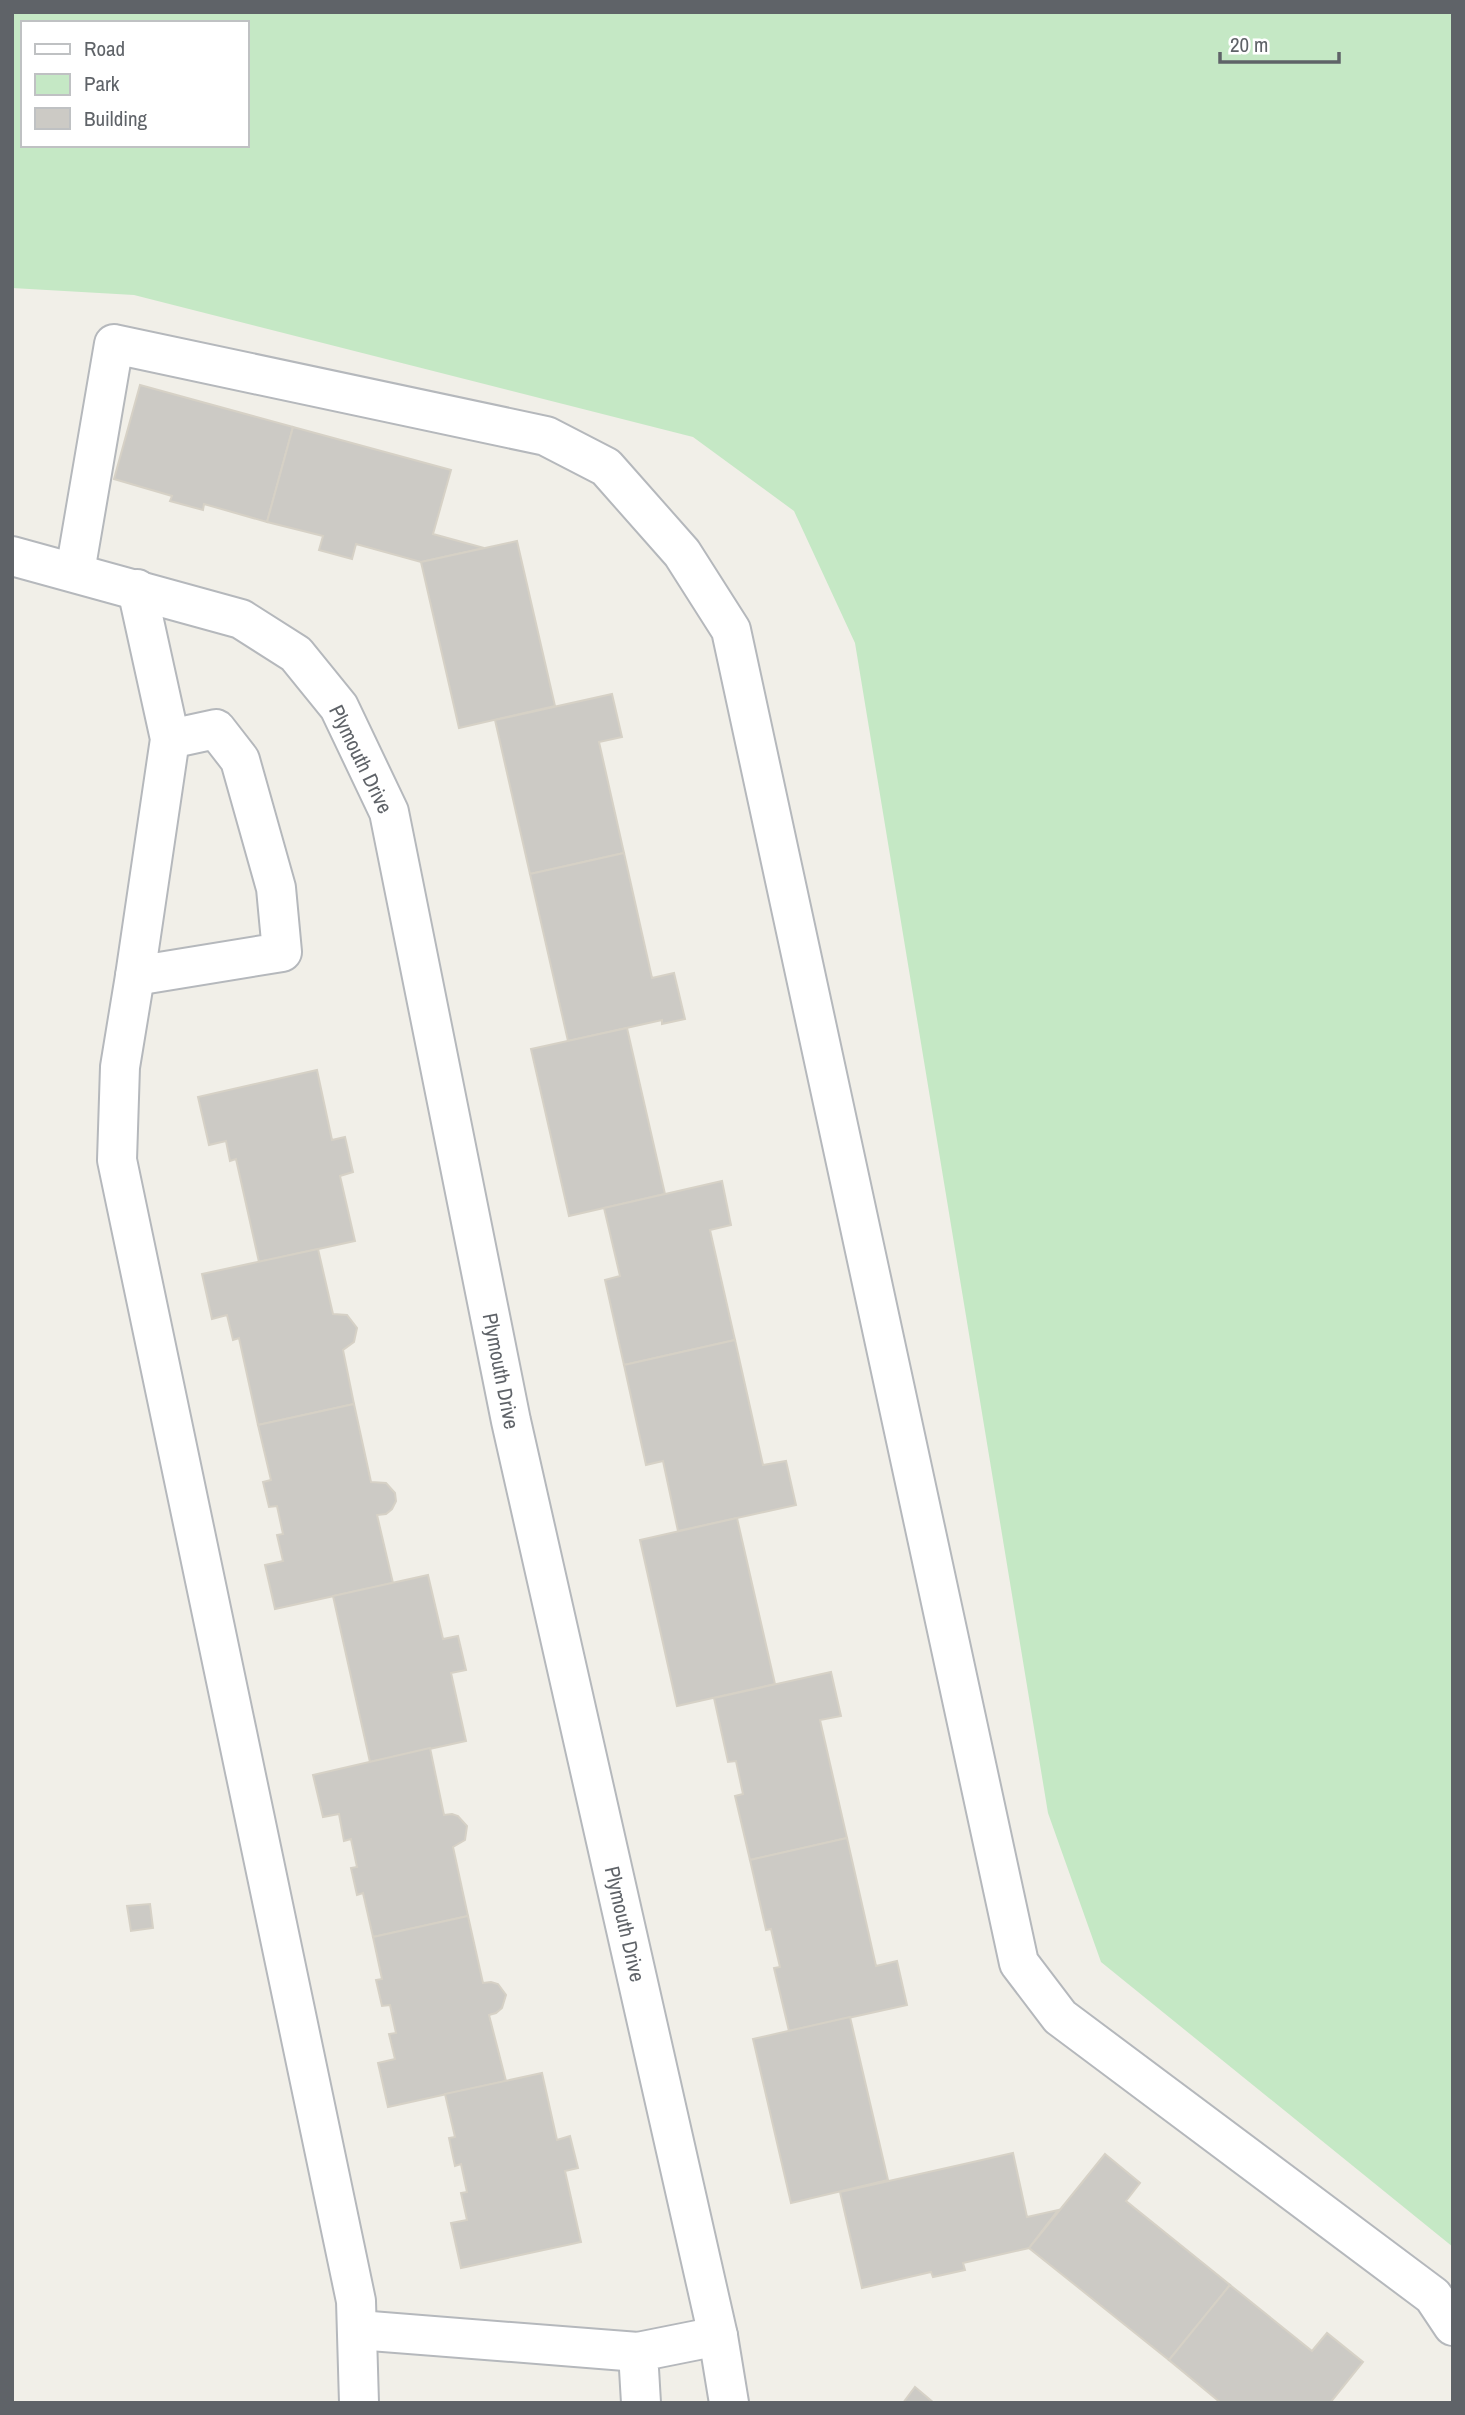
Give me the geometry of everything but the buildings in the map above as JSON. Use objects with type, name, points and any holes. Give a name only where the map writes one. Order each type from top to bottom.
[{"type":"street","points":[[75,572],[114,344],[547,436],[607,467],[682,553],[731,630],[1019,1963],[1060,2017],[1433,2296],[1453,2326]]},
{"type":"street","name":"Plymouth Drive","points":[[12,556],[241,619],[296,654],[340,707],[389,811],[511,1421],[718,2336],[729,2403]]},
{"type":"street","points":[[137,589],[170,739],[120,1067],[117,1160],[353,2288],[358,2330],[359,2403]]},
{"type":"street","points":[[135,976],[282,952],[276,888],[240,760],[216,729],[170,739]]},
{"type":"street","points":[[358,2330],[638,2352],[718,2336]]},
{"type":"street","points":[[638,2352],[641,2403]]},
{"type":"green space","points":[[12,12],[1453,12],[1453,2247],[1101,1962],[1048,1813],[855,643],[794,511],[693,437],[134,295],[12,288]]}]
